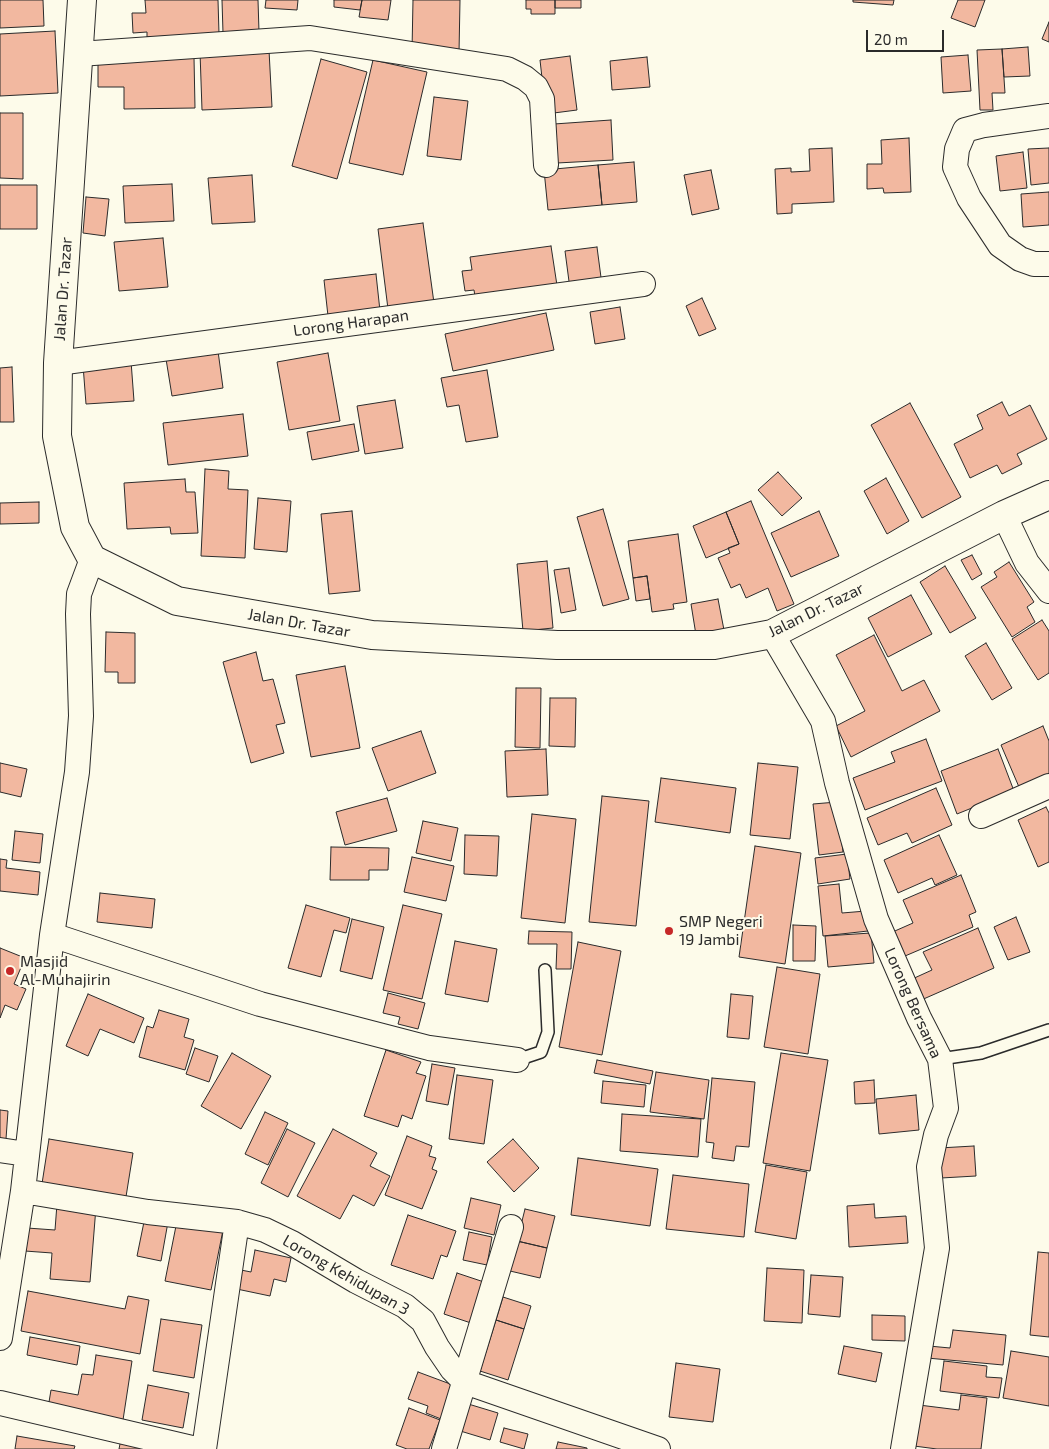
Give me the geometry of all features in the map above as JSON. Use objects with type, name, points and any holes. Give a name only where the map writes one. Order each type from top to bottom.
[{"type":"street","name":"Jalan Dr. Tazar","points":[[82,0],[58,363],[57,436],[64,480],[75,527],[92,559],[176,601],[372,635],[556,645],[704,645],[772,634],[1004,515],[1049,494]]},
{"type":"street","points":[[79,54],[310,38],[508,69],[531,82],[542,99],[546,165]]},
{"type":"street","points":[[1049,116],[984,125],[965,130],[957,149],[955,167],[969,198],[1000,245],[1020,259],[1034,264],[1049,264]]},
{"type":"street","name":"Lorong Harapan","points":[[58,363],[644,284]]},
{"type":"street","points":[[1004,515],[1027,563],[1049,591]]},
{"type":"street","points":[[0,1338],[23,1191],[52,936],[78,772],[81,716],[78,653],[79,594],[92,559]]},
{"type":"street","name":"Lorong Bersama","points":[[772,634],[823,721],[837,784],[876,920],[919,1018],[940,1059],[946,1108],[936,1135],[929,1167],[937,1248],[903,1449]]},
{"type":"street","points":[[981,816],[1049,786]]},
{"type":"street","points":[[52,936],[260,1004],[429,1048],[517,1060]]},
{"type":"street","points":[[0,1150],[26,1154]]},
{"type":"street","name":"Lorong Kehidupan 3","points":[[23,1191],[148,1212],[237,1222],[265,1230],[405,1306],[423,1321],[442,1354],[465,1382]]},
{"type":"street","points":[[204,1449],[237,1222]]},
{"type":"street","points":[[444,1449],[511,1227]]},
{"type":"street","points":[[465,1382],[658,1449]]},
{"type":"street","points":[[0,1403],[196,1449]]},
{"type":"lane","points":[[517,1060],[541,1052],[548,1032],[545,970]]},
{"type":"lane","points":[[940,1059],[981,1053],[1049,1030]]},
{"type":"building","points":[[0,0],[43,0],[44,26],[0,28]]},
{"type":"building","points":[[145,0],[218,0],[219,34],[147,37],[147,32],[133,33],[132,13],[146,13]]},
{"type":"building","points":[[222,0],[258,0],[259,32],[223,33]]},
{"type":"building","points":[[266,0],[298,0],[297,10],[265,8]]},
{"type":"building","points":[[334,0],[362,0],[360,10],[334,7]]},
{"type":"building","points":[[362,0],[391,0],[388,20],[359,17]]},
{"type":"building","points":[[413,0],[460,0],[459,53],[412,51]]},
{"type":"building","points":[[526,0],[555,0],[555,14],[531,14],[531,9],[526,9]]},
{"type":"building","points":[[555,0],[581,0],[581,8],[555,8]]},
{"type":"building","points":[[853,0],[894,0],[893,5],[853,2]]},
{"type":"building","points":[[958,0],[985,0],[975,27],[951,18]]},
{"type":"building","points":[[1049,22],[1049,42],[1042,39]]},
{"type":"building","points":[[55,31],[58,93],[0,96],[0,34]]},
{"type":"building","points":[[1028,47],[1030,76],[1004,77],[1002,49]]},
{"type":"building","points":[[1002,49],[1005,93],[992,93],[993,110],[980,110],[977,50]]},
{"type":"building","points":[[269,50],[272,107],[202,110],[200,52]]},
{"type":"building","points":[[968,55],[971,91],[943,93],[941,57]]},
{"type":"building","points":[[570,56],[577,110],[546,114],[540,60]]},
{"type":"building","points":[[194,57],[195,108],[124,109],[124,87],[98,87],[98,58]]},
{"type":"building","points":[[647,57],[650,87],[612,90],[610,61]]},
{"type":"building","points":[[321,59],[367,72],[337,179],[292,166]]},
{"type":"building","points":[[373,60],[427,72],[403,175],[349,163]]},
{"type":"building","points":[[434,97],[468,101],[461,160],[427,156]]},
{"type":"building","points":[[0,113],[23,113],[23,179],[0,178]]},
{"type":"building","points":[[611,120],[613,160],[557,163],[554,124]]},
{"type":"building","points":[[909,138],[911,192],[884,193],[883,188],[867,189],[867,164],[882,164],[881,140]]},
{"type":"building","points":[[832,148],[834,202],[792,204],[792,213],[777,214],[775,169],[791,168],[791,172],[810,171],[809,149]]},
{"type":"building","points":[[1049,148],[1049,183],[1031,185],[1028,149]]},
{"type":"building","points":[[1023,152],[1027,188],[1000,191],[996,156]]},
{"type":"building","points":[[634,162],[637,202],[602,205],[598,165]]},
{"type":"building","points":[[598,165],[602,205],[548,210],[544,170]]},
{"type":"building","points":[[711,170],[719,209],[692,215],[684,175]]},
{"type":"building","points":[[252,175],[255,222],[212,224],[208,178]]},
{"type":"building","points":[[172,184],[174,221],[125,223],[123,186]]},
{"type":"building","points":[[0,185],[37,185],[37,229],[0,229]]},
{"type":"building","points":[[1049,192],[1049,225],[1023,227],[1021,194]]},
{"type":"building","points":[[86,197],[109,199],[105,236],[83,233]]},
{"type":"building","points":[[423,223],[434,303],[388,309],[378,229]]},
{"type":"building","points":[[163,238],[168,287],[119,291],[114,242]]},
{"type":"building","points":[[551,246],[558,292],[476,303],[474,290],[465,291],[462,271],[472,270],[470,257]]},
{"type":"building","points":[[597,247],[602,285],[570,289],[565,251]]},
{"type":"building","points":[[376,274],[380,311],[328,316],[324,280]]},
{"type":"building","points":[[702,298],[716,329],[699,336],[686,306]]},
{"type":"building","points":[[620,307],[625,339],[595,344],[590,312]]},
{"type":"building","points":[[546,313],[554,350],[453,371],[445,334]]},
{"type":"building","points":[[218,351],[223,388],[172,396],[166,359]]},
{"type":"building","points":[[328,353],[340,421],[289,430],[277,362]]},
{"type":"building","points":[[131,361],[134,401],[86,404],[83,365]]},
{"type":"building","points":[[12,367],[14,422],[0,422],[0,368]]},
{"type":"building","points":[[487,370],[498,437],[466,442],[459,405],[447,407],[441,378]]},
{"type":"building","points":[[395,400],[403,448],[365,454],[357,406]]},
{"type":"building","points":[[1002,402],[1009,416],[1030,405],[1047,439],[1017,454],[1022,464],[1002,474],[997,465],[970,478],[954,444],[983,429],[977,415]]},
{"type":"building","points":[[910,403],[961,497],[922,518],[871,425]]},
{"type":"building","points":[[243,414],[248,456],[168,465],[163,423]]},
{"type":"building","points":[[354,424],[359,451],[312,460],[307,432]]},
{"type":"building","points":[[205,469],[229,471],[228,489],[248,490],[245,558],[201,556]]},
{"type":"building","points":[[778,472],[802,498],[782,516],[758,490]]},
{"type":"building","points":[[886,478],[909,521],[887,534],[864,491]]},
{"type":"building","points":[[185,479],[186,492],[195,492],[198,533],[171,534],[170,527],[127,529],[124,483]]},
{"type":"building","points":[[258,498],[291,501],[287,552],[254,549]]},
{"type":"building","points":[[751,501],[794,604],[777,611],[768,588],[746,598],[740,584],[731,588],[718,558],[730,553],[728,548],[739,544],[726,512]]},
{"type":"building","points":[[39,502],[39,523],[0,524],[0,503]]},
{"type":"building","points":[[603,509],[629,599],[603,606],[577,517]]},
{"type":"building","points":[[352,511],[360,591],[329,594],[321,514]]},
{"type":"building","points":[[819,511],[839,556],[791,577],[771,533]]},
{"type":"building","points":[[726,512],[739,544],[706,558],[693,526]]},
{"type":"building","points":[[678,534],[687,602],[673,604],[674,609],[652,612],[647,576],[633,578],[628,541]]},
{"type":"building","points":[[972,555],[982,574],[972,580],[961,560]]},
{"type":"building","points":[[547,561],[553,628],[523,631],[517,564]]},
{"type":"building","points":[[1009,562],[1034,602],[1027,607],[1035,622],[1012,637],[981,587],[997,577],[994,572]]},
{"type":"building","points":[[945,566],[976,618],[950,633],[920,582]]},
{"type":"building","points":[[569,568],[576,610],[561,613],[554,570]]},
{"type":"building","points":[[647,576],[650,599],[636,601],[633,578]]},
{"type":"building","points":[[911,595],[932,634],[888,657],[868,618]]},
{"type":"building","points":[[718,599],[724,630],[696,635],[691,604]]},
{"type":"building","points":[[1042,620],[1049,631],[1049,673],[1038,680],[1012,639]]},
{"type":"building","points":[[106,632],[135,633],[135,683],[118,683],[118,672],[105,672]]},
{"type":"building","points":[[874,635],[902,691],[924,680],[940,711],[851,757],[836,726],[865,711],[836,655]]},
{"type":"building","points":[[986,643],[1012,688],[992,700],[965,656]]},
{"type":"building","points":[[256,652],[263,681],[273,679],[285,723],[276,725],[284,753],[251,763],[223,662]]},
{"type":"building","points":[[345,666],[360,748],[311,757],[296,675]]},
{"type":"building","points":[[516,688],[541,688],[540,748],[515,747]]},
{"type":"building","points":[[550,698],[576,698],[575,747],[549,746]]},
{"type":"building","points":[[1043,726],[1049,741],[1049,775],[1019,787],[1001,745]]},
{"type":"building","points":[[421,731],[436,773],[388,791],[372,748]]},
{"type":"building","points":[[926,739],[942,781],[865,810],[853,778],[895,762],[891,752]]},
{"type":"building","points":[[546,749],[548,795],[507,797],[505,751]]},
{"type":"building","points":[[998,749],[1014,791],[957,814],[941,771]]},
{"type":"building","points":[[0,763],[27,769],[21,797],[0,792]]},
{"type":"building","points":[[758,763],[798,767],[790,839],[750,835]]},
{"type":"building","points":[[661,778],[736,788],[730,833],[655,822]]},
{"type":"building","points":[[936,788],[952,825],[912,843],[907,833],[878,845],[867,818]]},
{"type":"building","points":[[602,796],[649,801],[636,926],[589,922]]},
{"type":"building","points":[[387,798],[397,831],[345,845],[336,812]]},
{"type":"building","points":[[837,802],[843,852],[819,855],[813,804]]},
{"type":"building","points":[[1046,807],[1049,813],[1049,862],[1038,867],[1018,820]]},
{"type":"building","points":[[532,814],[576,819],[565,923],[521,918]]},
{"type":"building","points":[[423,821],[458,828],[451,861],[416,853]]},
{"type":"building","points":[[15,831],[43,834],[40,863],[12,860]]},
{"type":"building","points":[[465,835],[499,836],[497,876],[464,874]]},
{"type":"building","points":[[939,835],[957,875],[935,885],[932,878],[898,893],[884,860]]},
{"type":"building","points":[[755,846],[801,853],[785,964],[739,957]]},
{"type":"building","points":[[331,847],[389,848],[388,870],[369,870],[369,880],[330,880]]},
{"type":"building","points":[[847,854],[850,879],[818,884],[815,858]]},
{"type":"building","points":[[412,857],[454,866],[446,901],[404,892]]},
{"type":"building","points":[[0,859],[7,860],[6,868],[40,872],[38,895],[0,891]]},
{"type":"building","points":[[961,875],[976,912],[969,915],[973,927],[898,959],[888,934],[913,923],[903,900]]},
{"type":"building","points":[[839,884],[842,913],[866,911],[868,931],[823,936],[818,886]]},
{"type":"building","points":[[100,893],[155,899],[152,928],[97,922]]},
{"type":"building","points":[[306,905],[350,918],[346,933],[334,930],[321,977],[288,968]]},
{"type":"building","points":[[403,905],[442,914],[422,999],[383,990]]},
{"type":"building","points":[[1016,917],[1030,952],[1008,960],[994,927]]},
{"type":"building","points":[[352,919],[384,927],[372,979],[340,971]]},
{"type":"building","points":[[793,925],[816,926],[815,961],[793,961]]},
{"type":"building","points":[[978,928],[994,968],[919,1001],[910,980],[932,970],[923,952]]},
{"type":"building","points":[[529,931],[572,932],[571,969],[556,969],[557,944],[528,944]]},
{"type":"building","points":[[871,933],[874,963],[828,967],[825,936]]},
{"type":"building","points":[[455,941],[497,949],[488,1002],[445,994]]},
{"type":"building","points":[[578,942],[621,951],[602,1055],[559,1047]]},
{"type":"building","name":"Masjid Al-Muhajirin","points":[[0,948],[25,958],[14,984],[26,989],[17,1010],[5,1005],[0,1018]]},
{"type":"building","points":[[777,967],[820,974],[808,1054],[764,1047]]},
{"type":"building","points":[[388,993],[425,1003],[418,1029],[398,1024],[400,1017],[383,1013]]},
{"type":"building","points":[[88,994],[144,1018],[134,1043],[100,1029],[88,1056],[66,1046]]},
{"type":"building","points":[[731,994],[753,996],[749,1039],[727,1037]]},
{"type":"building","points":[[159,1010],[189,1019],[184,1037],[194,1040],[185,1070],[139,1057],[147,1026],[153,1028]]},
{"type":"building","points":[[195,1048],[218,1056],[209,1082],[186,1074]]},
{"type":"building","points":[[386,1050],[421,1062],[416,1073],[426,1076],[412,1119],[402,1115],[398,1127],[364,1116]]},
{"type":"building","points":[[232,1053],[271,1076],[241,1129],[201,1106]]},
{"type":"building","points":[[781,1053],[828,1060],[810,1171],[763,1163]]},
{"type":"building","points":[[597,1060],[653,1071],[650,1084],[594,1073]]},
{"type":"building","points":[[432,1064],[455,1068],[448,1105],[426,1101]]},
{"type":"building","points":[[656,1072],[709,1080],[704,1119],[650,1112]]},
{"type":"building","points":[[457,1075],[493,1080],[484,1144],[449,1139]]},
{"type":"building","points":[[712,1078],[755,1082],[749,1147],[736,1146],[734,1161],[712,1158],[714,1143],[706,1142]]},
{"type":"building","points":[[874,1080],[875,1103],[855,1104],[854,1082]]},
{"type":"building","points":[[603,1081],[646,1085],[644,1107],[601,1103]]},
{"type":"building","points":[[916,1095],[919,1130],[879,1134],[876,1099]]},
{"type":"building","points":[[0,1110],[8,1111],[6,1139],[0,1139]]},
{"type":"building","points":[[265,1112],[288,1123],[268,1165],[245,1154]]},
{"type":"building","points":[[622,1114],[701,1119],[698,1157],[620,1151]]},
{"type":"building","points":[[287,1129],[315,1143],[288,1197],[261,1183]]},
{"type":"building","points":[[333,1129],[377,1153],[370,1166],[390,1176],[374,1206],[353,1195],[340,1219],[297,1196]]},
{"type":"building","points":[[407,1136],[432,1146],[429,1156],[436,1158],[432,1169],[437,1171],[422,1209],[385,1195]]},
{"type":"building","points":[[49,1139],[133,1153],[125,1203],[41,1190]]},
{"type":"building","points":[[513,1139],[539,1168],[514,1192],[487,1162]]},
{"type":"building","points":[[974,1146],[976,1176],[941,1178],[939,1148]]},
{"type":"building","points":[[578,1158],[658,1169],[650,1226],[571,1215]]},
{"type":"building","points":[[766,1165],[807,1172],[796,1239],[755,1232]]},
{"type":"building","points":[[673,1175],[749,1184],[744,1237],[666,1229]]},
{"type":"building","points":[[471,1198],[501,1205],[494,1235],[464,1228]]},
{"type":"building","points":[[57,1204],[96,1207],[90,1282],[50,1279],[52,1253],[25,1251],[27,1228],[55,1230]]},
{"type":"building","points":[[874,1204],[875,1218],[906,1216],[908,1243],[849,1247],[847,1206]]},
{"type":"building","points":[[525,1209],[555,1216],[547,1248],[517,1241]]},
{"type":"building","points":[[408,1215],[456,1231],[447,1257],[441,1255],[433,1279],[391,1265]]},
{"type":"building","points":[[145,1217],[168,1222],[161,1261],[137,1256]]},
{"type":"building","points":[[177,1221],[223,1230],[211,1290],[165,1281]]},
{"type":"building","points":[[469,1232],[492,1237],[487,1265],[463,1260]]},
{"type":"building","points":[[517,1241],[547,1248],[540,1278],[510,1271]]},
{"type":"building","points":[[255,1250],[291,1258],[286,1282],[274,1279],[270,1296],[232,1288],[236,1269],[251,1272]]},
{"type":"building","points":[[1038,1252],[1049,1253],[1049,1337],[1030,1335]]},
{"type":"building","points":[[767,1268],[804,1270],[802,1323],[764,1321]]},
{"type":"building","points":[[457,1273],[484,1282],[471,1323],[444,1314]]},
{"type":"building","points":[[811,1275],[843,1277],[840,1317],[808,1314]]},
{"type":"building","points":[[28,1291],[125,1309],[128,1296],[149,1300],[140,1354],[21,1331]]},
{"type":"building","points":[[503,1297],[531,1306],[524,1329],[496,1320]]},
{"type":"building","points":[[872,1315],[905,1316],[905,1341],[872,1340]]},
{"type":"building","points":[[161,1319],[202,1325],[194,1378],[153,1371]]},
{"type":"building","points":[[496,1320],[524,1329],[508,1380],[480,1371]]},
{"type":"building","points":[[953,1330],[1006,1335],[1003,1365],[927,1358],[929,1346],[950,1348]]},
{"type":"building","points":[[30,1337],[80,1346],[77,1365],[27,1355]]},
{"type":"building","points":[[844,1346],[882,1353],[876,1382],[838,1374]]},
{"type":"building","points":[[1011,1351],[1049,1357],[1049,1406],[1003,1398]]},
{"type":"building","points":[[96,1355],[132,1361],[123,1420],[48,1408],[51,1390],[78,1395],[82,1374],[93,1375]]},
{"type":"building","points":[[944,1361],[987,1366],[986,1377],[1002,1378],[999,1398],[940,1391]]},
{"type":"building","points":[[676,1363],[720,1369],[713,1422],[669,1417]]},
{"type":"building","points":[[418,1372],[453,1385],[441,1419],[426,1413],[428,1406],[408,1399]]},
{"type":"building","points":[[148,1385],[189,1393],[183,1428],[142,1420]]},
{"type":"building","points":[[961,1395],[987,1398],[981,1449],[937,1449],[914,1446],[919,1405],[959,1410]]},
{"type":"building","points":[[465,1403],[498,1413],[490,1440],[457,1430]]},
{"type":"building","points":[[409,1408],[440,1420],[429,1449],[407,1449],[396,1445]]},
{"type":"building","points":[[504,1428],[528,1434],[524,1449],[500,1442]]},
{"type":"building","points":[[17,1436],[75,1446],[74,1449],[15,1449]]},
{"type":"building","points":[[121,1439],[164,1449],[119,1449]]},
{"type":"building","points":[[558,1442],[587,1448],[587,1449],[556,1449]]},
{"type":"place","name":"SMP Negeri 19 Jambi","points":[[669,931]]},
{"type":"place","name":"Masjid Al-Muhajirin","points":[[10,971]]}]
